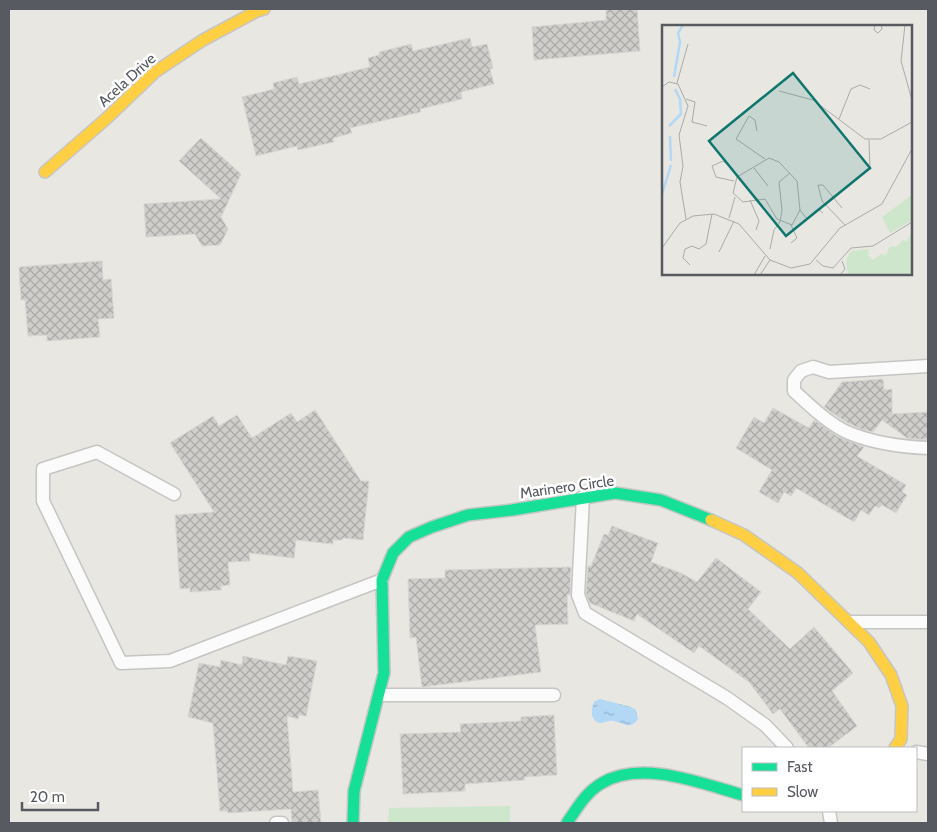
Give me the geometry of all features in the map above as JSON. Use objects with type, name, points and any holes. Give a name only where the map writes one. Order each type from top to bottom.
[{"type":"street","name":"Acela Drive","points":[[45,172],[107,118],[155,72],[203,40],[264,9]]},
{"type":"street","name":"Marinero Circle","points":[[353,823],[354,792],[384,674],[382,580],[393,553],[408,538],[468,514],[512,510],[583,497],[615,493],[661,500],[744,535],[773,554],[798,574],[850,622],[869,642],[890,674],[902,706],[901,739],[897,747]]},
{"type":"street","points":[[566,823],[574,808],[592,788],[614,776],[638,772],[667,775],[742,795]]},
{"type":"lane","points":[[928,366],[829,372],[813,367],[801,371],[794,380],[794,391],[814,410],[848,433],[906,447],[928,448]]},
{"type":"lane","points":[[174,494],[97,452],[43,469],[44,501],[121,663],[170,662],[382,580]]},
{"type":"lane","points":[[583,497],[578,595],[585,613],[727,698],[765,725],[786,747]]},
{"type":"lane","points":[[850,622],[928,622]]},
{"type":"lane","points":[[379,695],[554,695]]},
{"type":"lane","points":[[276,823],[282,823]]},
{"type":"green space","points":[[510,806],[510,823],[388,823],[389,808]]},
{"type":"water","points":[[600,699],[631,707],[636,710],[638,719],[632,725],[611,721],[597,722],[593,717],[592,711],[595,701]]},
{"type":"building","points":[[606,9],[637,9],[640,51],[534,60],[532,27],[606,20]]},
{"type":"building","points":[[470,38],[472,47],[487,44],[493,68],[490,69],[494,84],[461,92],[462,99],[420,109],[421,112],[350,128],[352,133],[333,138],[334,142],[298,150],[297,146],[256,156],[242,97],[274,89],[273,83],[297,77],[299,84],[370,67],[368,58],[379,55],[379,52],[411,44],[413,51]]},
{"type":"building","points":[[201,138],[241,174],[221,217],[228,229],[220,245],[202,246],[195,234],[146,237],[144,204],[221,199],[179,161]]},
{"type":"building","points":[[102,261],[103,280],[111,279],[114,318],[98,319],[100,337],[47,341],[47,335],[28,336],[25,300],[21,300],[19,267]]},
{"type":"building","points":[[883,379],[884,390],[892,389],[892,414],[928,412],[928,440],[907,438],[882,420],[873,432],[861,429],[846,422],[824,407],[842,382]]},
{"type":"building","points":[[773,408],[809,428],[814,420],[838,437],[864,447],[857,456],[906,485],[902,492],[907,495],[896,513],[882,505],[879,508],[875,506],[869,515],[861,510],[854,522],[796,488],[791,496],[784,492],[778,503],[759,492],[772,470],[736,448],[754,417],[764,423]]},
{"type":"building","points":[[315,410],[361,481],[369,481],[363,540],[343,538],[342,540],[333,540],[333,544],[296,540],[294,558],[249,553],[250,561],[228,562],[230,585],[221,586],[221,590],[190,592],[190,588],[180,589],[175,515],[214,512],[170,443],[213,416],[219,426],[237,415],[252,438],[291,413],[297,422]]},
{"type":"building","points":[[612,526],[658,543],[651,562],[681,573],[697,582],[716,558],[761,592],[748,609],[790,649],[814,627],[853,673],[832,691],[857,726],[829,747],[808,747],[780,709],[773,714],[749,682],[699,646],[694,653],[637,614],[634,621],[590,603],[586,594],[588,566],[591,566],[604,534],[608,535]]},
{"type":"building","points":[[571,567],[570,595],[567,594],[568,624],[535,625],[541,672],[422,687],[416,637],[410,638],[408,579],[445,578],[445,570]]},
{"type":"building","points":[[243,656],[286,665],[288,656],[317,661],[306,716],[299,715],[298,719],[287,716],[293,792],[318,790],[321,823],[292,823],[291,809],[228,813],[227,811],[220,811],[213,723],[188,717],[199,663],[220,667],[221,660],[242,665]]},
{"type":"building","points":[[554,715],[557,775],[524,777],[525,780],[465,784],[465,791],[403,794],[400,734],[461,732],[460,724],[521,721],[521,717]]},
{"type":"traffic: fast","points":[[353,823],[354,791],[384,673],[382,580],[393,553],[409,537],[468,515],[512,510],[615,493],[661,500],[711,520]]},
{"type":"traffic: fast","points":[[567,823],[582,801],[596,787],[618,776],[635,773],[672,776],[742,795]]},
{"type":"traffic: slow","points":[[45,172],[107,118],[155,72],[203,40],[264,9]]},
{"type":"traffic: slow","points":[[711,520],[744,535],[798,573],[869,642],[891,675],[902,706],[901,739],[896,747]]}]
